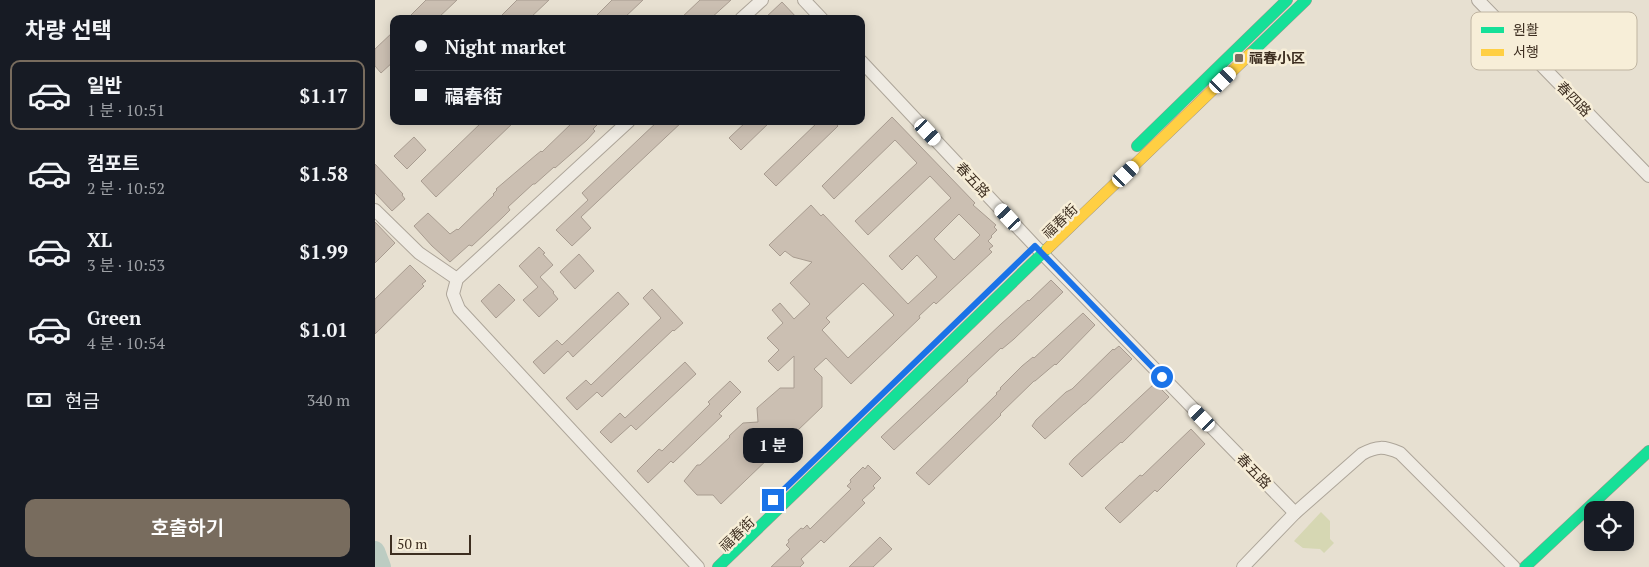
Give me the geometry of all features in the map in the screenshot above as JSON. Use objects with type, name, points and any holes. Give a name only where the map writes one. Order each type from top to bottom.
[{"type":"main road","points":[[1126,157],[1287,0]]},
{"type":"main road","points":[[717,567],[1039,250],[1306,0]]},
{"type":"main road","name":"福春街","points":[[704,567],[1039,250],[1112,170]]},
{"type":"main road","points":[[1525,567],[1649,451]]},
{"type":"street","points":[[745,15],[762,0]]},
{"type":"street","points":[[804,0],[818,15]]},
{"type":"street","name":"春四路","points":[[1478,0],[1490,12]]},
{"type":"street","name":"春五路","points":[[865,65],[1039,250],[1295,513]]},
{"type":"street","name":"春四路","points":[[1546,70],[1649,176]]},
{"type":"street","points":[[625,125],[457,279],[453,294],[459,308],[698,567]]},
{"type":"street","points":[[375,210],[419,253],[457,279]]},
{"type":"street","points":[[1243,567],[1295,513],[1362,454],[1373,448],[1388,448],[1400,453],[1514,567]]},
{"type":"green space","points":[[1321,512],[1330,521],[1330,539],[1334,543],[1324,553],[1320,549],[1303,548],[1294,541]]},
{"type":"building","points":[[426,0],[457,0],[441,15],[411,15]]},
{"type":"building","points":[[517,0],[549,0],[533,15],[502,15]]},
{"type":"building","points":[[612,0],[643,0],[627,15],[597,15]]},
{"type":"building","points":[[700,0],[731,0],[714,15],[684,15]]},
{"type":"building","points":[[782,2],[794,15],[768,15]]},
{"type":"building","points":[[390,35],[390,65],[381,73],[375,66],[375,49]]},
{"type":"building","points":[[892,117],[975,203],[973,205],[996,225],[994,227],[997,230],[988,241],[993,246],[989,249],[992,252],[936,304],[934,302],[919,316],[920,318],[851,384],[826,358],[814,369],[822,377],[822,407],[721,504],[713,495],[697,495],[684,481],[697,465],[700,465],[743,423],[758,422],[757,408],[780,388],[794,388],[794,356],[778,371],[768,361],[779,350],[767,338],[783,323],[772,310],[780,303],[794,319],[810,304],[790,283],[812,262],[793,257],[785,251],[780,256],[769,245],[811,205],[821,216],[823,214],[908,304],[937,277],[917,255],[902,270],[889,256],[951,198],[930,176],[868,235],[855,221],[917,163],[895,140],[834,199],[822,186]],"holes":[[[959,214],[980,235],[954,260],[934,239]],[[863,283],[894,315],[848,358],[822,330],[830,322],[826,318]]]},
{"type":"building","points":[[479,125],[511,125],[436,197],[421,181]]},
{"type":"building","points":[[570,125],[597,125],[593,129],[595,131],[587,140],[533,184],[508,207],[510,210],[503,217],[472,246],[469,245],[450,262],[414,226],[428,213],[450,234],[458,230],[494,195],[496,189],[542,152]]},
{"type":"building","points":[[654,125],[679,125],[581,217],[591,228],[572,246],[556,230],[588,200],[582,193]]},
{"type":"building","points":[[743,125],[767,125],[741,150],[729,138]]},
{"type":"building","points":[[815,125],[838,126],[776,186],[764,174]]},
{"type":"building","points":[[414,137],[426,150],[407,169],[394,156]]},
{"type":"building","points":[[375,164],[403,194],[405,199],[392,211],[375,193]]},
{"type":"building","points":[[375,222],[395,243],[375,263]]},
{"type":"building","points":[[539,247],[553,265],[540,277],[558,299],[539,317],[523,300],[538,287],[519,266]]},
{"type":"building","points":[[579,254],[594,271],[575,289],[560,272]]},
{"type":"building","points":[[410,265],[426,281],[422,284],[424,286],[375,334],[375,299]]},
{"type":"building","points":[[1051,280],[1063,292],[894,450],[881,437],[1001,324]]},
{"type":"building","points":[[499,284],[515,300],[496,318],[481,301]]},
{"type":"building","points":[[652,289],[683,323],[673,330],[602,397],[597,392],[577,410],[566,398],[586,380],[591,385],[661,318],[643,298]]},
{"type":"building","points":[[618,292],[629,304],[573,357],[568,351],[544,374],[533,362],[557,340],[562,345]]},
{"type":"building","points":[[1083,313],[1095,325],[1056,365],[1034,381],[929,485],[916,473],[997,394],[1000,388],[1022,366],[1034,358]]},
{"type":"building","points":[[1119,346],[1132,359],[1045,439],[1032,426],[1036,420],[1066,392],[1072,389],[1113,349]]},
{"type":"building","points":[[685,362],[696,374],[636,430],[631,425],[611,443],[600,432],[620,413],[625,418]]},
{"type":"building","points":[[730,381],[741,392],[719,414],[722,416],[673,463],[671,461],[648,483],[637,471],[659,449],[662,451],[710,404],[708,402]]},
{"type":"building","points":[[1154,384],[1169,397],[1122,443],[1082,477],[1069,464]]},
{"type":"building","points":[[1191,429],[1205,444],[1157,492],[1155,490],[1120,523],[1105,508]]},
{"type":"building","points":[[868,465],[881,478],[873,486],[875,488],[862,500],[865,503],[824,543],[821,540],[801,559],[804,563],[800,567],[771,567],[790,549],[786,545],[789,542],[788,540],[807,525],[810,529],[851,489],[847,486],[851,482],[850,480],[863,467],[865,469]]},
{"type":"building","points":[[880,537],[892,549],[873,567],[849,567]]},
{"type":"waterway","points":[[375,551],[381,567]]},
{"type":"traffic: fast","points":[[1137,146],[1287,0]]},
{"type":"traffic: fast","points":[[1250,54],[1306,0]]},
{"type":"traffic: fast","points":[[718,567],[1047,249]]},
{"type":"traffic: fast","points":[[1525,567],[1649,451]]},
{"type":"traffic: slow","points":[[1047,249],[1250,54]]},
{"type":"place","name":"福春小区","points":[[1239,58]]},
{"type":"route","points":[[773,500],[1035,246],[1162,377]]}]
